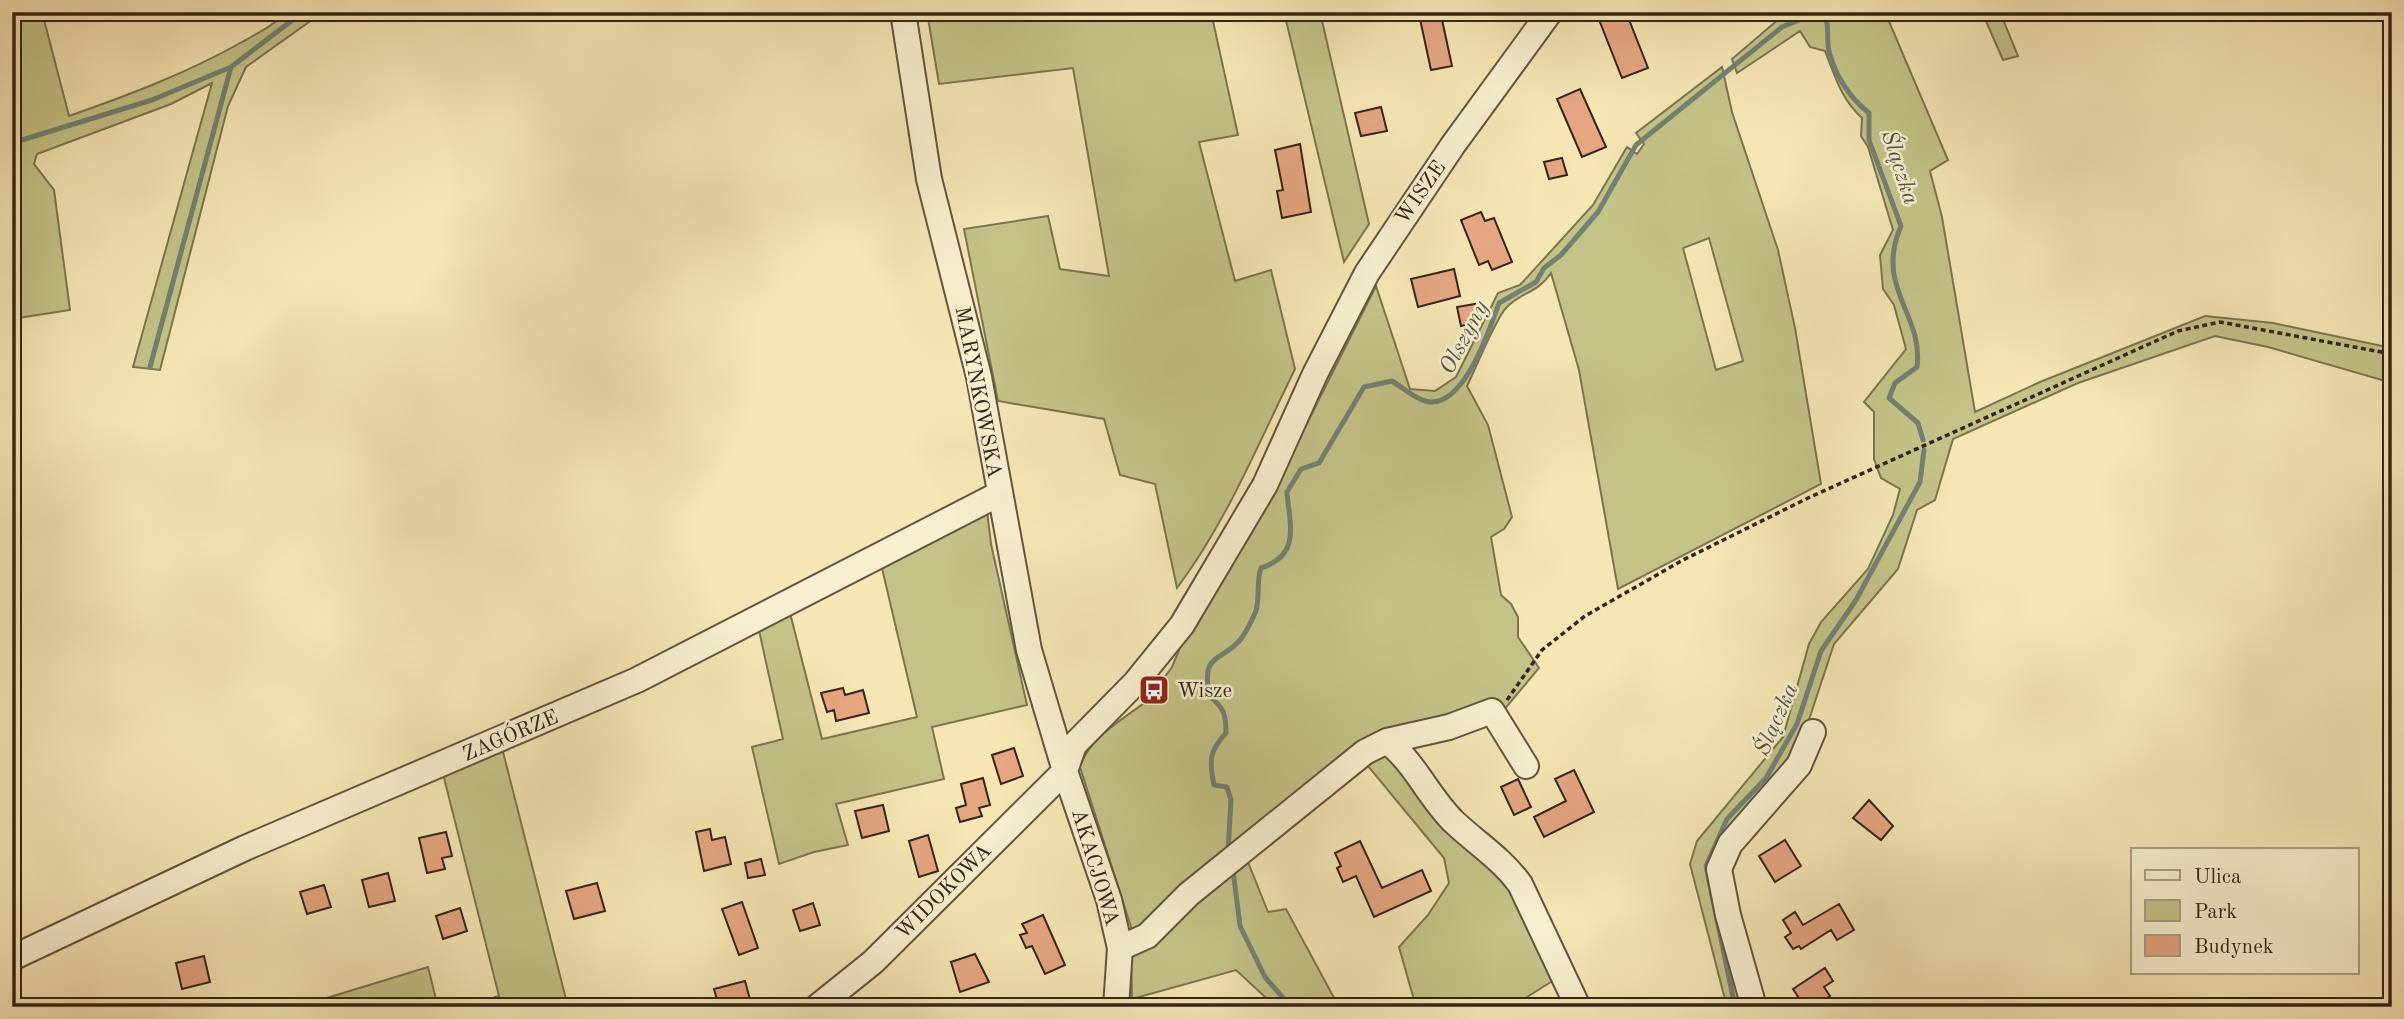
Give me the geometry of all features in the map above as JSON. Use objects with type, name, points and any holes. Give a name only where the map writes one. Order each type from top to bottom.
[{"type":"street","name":"MARYNKOWSKA","points":[[903,12],[929,179],[976,365],[1029,650],[1065,771]]},
{"type":"street","name":"WISZE","points":[[1065,771],[1074,745],[1135,683],[1182,625],[1265,485],[1315,374],[1367,273],[1468,123],[1550,12]]},
{"type":"street","name":"ZAGÓRZE","points":[[12,958],[245,848],[637,680],[999,494]]},
{"type":"street","points":[[1120,948],[1147,936],[1189,894],[1328,780],[1365,752],[1387,741],[1449,727],[1492,711],[1526,766]]},
{"type":"street","points":[[1755,1007],[1728,915],[1719,869],[1730,844],[1799,765],[1813,732]]},
{"type":"street","points":[[1387,741],[1405,755],[1453,821],[1508,867],[1520,884],[1578,1007]]},
{"type":"street","name":"AKACJOWA","points":[[1065,771],[1109,900],[1120,948],[1116,1007]]},
{"type":"street","name":"WIDOKOWA","points":[[817,1007],[873,962],[1065,771]]},
{"type":"path","points":[[1492,711],[1506,700],[1542,650],[1574,624],[1684,560],[1819,493],[2178,331],[2220,322],[2392,354]]},
{"type":"green space","points":[[12,12],[42,12],[69,116],[136,92],[200,64],[260,32],[287,12],[323,12],[246,67],[228,106],[160,370],[133,367],[212,83],[171,104],[37,154],[34,164],[54,190],[70,310],[12,319]]},
{"type":"green space","points":[[927,12],[1211,12],[1238,135],[1199,142],[1235,281],[1271,270],[1295,369],[1211,537],[1177,588],[1155,484],[1120,475],[1104,419],[998,401],[964,229],[1048,216],[1060,269],[1109,276],[1073,68],[939,84]]},
{"type":"green space","points":[[1284,12],[1320,12],[1369,224],[1344,262]]},
{"type":"green space","points":[[1787,12],[1885,12],[1948,160],[1930,171],[1942,217],[1975,412],[2040,382],[2205,316],[2273,323],[2392,348],[2392,383],[2268,347],[2215,336],[2078,383],[1953,439],[1935,500],[1917,510],[1898,569],[1834,644],[1796,759],[1714,860],[1749,1007],[1727,1007],[1690,864],[1697,841],[1783,737],[1809,644],[1821,622],[1868,569],[1893,515],[1900,489],[1881,478],[1874,459],[1874,412],[1864,402],[1906,349],[1894,305],[1883,289],[1880,255],[1893,230],[1868,147],[1861,136],[1862,118],[1844,95],[1825,51],[1810,47],[1800,31],[1737,73],[1732,59]]},
{"type":"green space","points":[[1982,12],[2000,12],[2018,56],[2003,60]]},
{"type":"green space","points":[[1722,67],[1732,112],[1778,250],[1795,328],[1821,484],[1618,589],[1579,370],[1551,273],[1540,285],[1506,308],[1491,333],[1467,386],[1488,425],[1512,517],[1504,529],[1491,537],[1501,595],[1511,604],[1518,617],[1518,637],[1539,668],[1503,711],[1412,732],[1144,929],[1132,930],[1080,767],[1094,743],[1162,688],[1159,685],[1172,667],[1182,643],[1253,531],[1376,286],[1410,389],[1435,391],[1456,377],[1498,293],[1520,285],[1593,205],[1627,147],[1637,154],[1644,144],[1636,133]],"holes":[[[1709,238],[1743,361],[1716,370],[1683,248]]]},
{"type":"green space","points":[[987,511],[991,544],[1027,705],[932,727],[944,779],[836,804],[848,845],[814,852],[779,864],[752,747],[783,739],[758,626],[789,609],[822,739],[917,717],[881,564]]},
{"type":"green space","points":[[502,748],[568,1007],[463,1007],[499,996],[442,770]]},
{"type":"green space","points":[[1386,749],[1503,868],[1559,977],[1511,1007],[1416,1007],[1399,947],[1428,915],[1449,883],[1444,858],[1363,760]]},
{"type":"green space","points":[[1246,857],[1268,912],[1286,909],[1339,1007],[1276,1007],[1236,970],[1132,999],[1131,958],[1190,901]]},
{"type":"green space","points":[[428,967],[438,1007],[310,1007],[309,1004],[317,1001]]},
{"type":"building","points":[[1596,12],[1626,12],[1648,68],[1622,78]]},
{"type":"building","points":[[1441,15],[1452,66],[1431,70],[1420,19]]},
{"type":"building","points":[[1580,89],[1606,147],[1582,157],[1557,99]]},
{"type":"building","points":[[1381,107],[1387,131],[1361,136],[1355,113]]},
{"type":"building","points":[[1300,144],[1311,212],[1282,218],[1277,191],[1283,190],[1275,150]]},
{"type":"building","points":[[1562,158],[1567,175],[1549,179],[1544,162]]},
{"type":"building","points":[[1481,212],[1485,221],[1494,218],[1512,262],[1492,270],[1488,261],[1479,265],[1461,220]]},
{"type":"building","points":[[1454,269],[1460,296],[1418,307],[1411,279]]},
{"type":"building","points":[[1475,304],[1479,322],[1461,326],[1457,307]]},
{"type":"building","points":[[843,688],[845,695],[863,690],[869,713],[836,721],[834,710],[827,712],[821,693]]},
{"type":"building","points":[[1014,748],[1023,776],[1001,784],[992,755]]},
{"type":"building","points":[[1574,770],[1594,812],[1544,837],[1534,817],[1566,801],[1555,779]]},
{"type":"building","points":[[983,778],[990,805],[979,808],[982,816],[960,822],[956,808],[966,805],[961,784]]},
{"type":"building","points":[[1518,779],[1531,807],[1514,815],[1501,787]]},
{"type":"building","points":[[1869,800],[1893,826],[1881,840],[1853,818]]},
{"type":"building","points":[[883,805],[889,831],[862,838],[855,811]]},
{"type":"building","points":[[710,829],[712,840],[725,837],[731,864],[704,871],[696,832]]},
{"type":"building","points":[[446,832],[452,856],[442,858],[445,869],[427,873],[419,838]]},
{"type":"building","points":[[928,835],[938,871],[919,877],[909,841]]},
{"type":"building","points":[[1785,840],[1801,866],[1775,882],[1759,856]]},
{"type":"building","points":[[1360,841],[1382,888],[1422,870],[1431,891],[1374,917],[1356,876],[1343,882],[1337,868],[1341,866],[1335,853]]},
{"type":"building","points":[[761,859],[765,875],[748,878],[745,863]]},
{"type":"building","points":[[388,873],[395,901],[369,907],[362,880]]},
{"type":"building","points":[[597,883],[605,911],[574,919],[566,891]]},
{"type":"building","points":[[324,885],[331,907],[307,914],[300,892]]},
{"type":"building","points":[[742,902],[758,948],[739,955],[722,909]]},
{"type":"building","points":[[813,903],[820,925],[800,931],[793,910]]},
{"type":"building","points":[[1839,904],[1854,930],[1837,940],[1831,930],[1801,949],[1799,946],[1793,949],[1785,937],[1791,933],[1783,920],[1795,912],[1803,925]]},
{"type":"building","points":[[460,908],[467,931],[443,939],[436,916]]},
{"type":"building","points":[[1043,915],[1065,965],[1045,974],[1032,946],[1026,948],[1020,935],[1027,933],[1022,924]]},
{"type":"building","points":[[975,954],[989,982],[960,992],[951,962]]},
{"type":"building","points":[[204,956],[210,982],[182,989],[176,963]]},
{"type":"building","points":[[1825,968],[1833,981],[1824,987],[1830,996],[1814,1007],[1805,1007],[1793,989]]},
{"type":"building","points":[[745,981],[752,1007],[719,1007],[714,989]]},
{"type":"waterway","points":[[150,367],[231,67],[303,12]]},
{"type":"waterway","name":"Ślączka","points":[[1823,12],[1827,22],[1829,50],[1836,71],[1850,94],[1869,113],[1869,140],[1901,226],[1894,248],[1893,267],[1896,284],[1914,331],[1917,367],[1895,383],[1889,398],[1918,423],[1923,440]]},
{"type":"waterway","name":"Olszyny","points":[[1228,852],[1231,800],[1227,787],[1214,785],[1211,769],[1213,751],[1226,733],[1225,721],[1221,708],[1209,696],[1208,672],[1214,660],[1240,640],[1249,626],[1256,611],[1261,568],[1283,555],[1288,546],[1290,526],[1287,492],[1301,469],[1319,463],[1364,387],[1392,381],[1425,401],[1439,401],[1451,394],[1463,381],[1482,348],[1499,303],[1536,282],[1544,268],[1561,255],[1598,212],[1636,145],[1782,27],[1801,19],[1827,19]]},
{"type":"waterway","points":[[12,143],[152,100],[231,67]]},
{"type":"waterway","name":"Ślączka","points":[[1735,1007],[1706,866],[1727,819],[1766,778],[1797,724],[1821,651],[1856,600],[1920,482],[1924,450]]},
{"type":"waterway","name":"Olszyny","points":[[1233,870],[1240,926],[1265,977],[1291,1007]]},
{"type":"place","name":"Wisze","points":[[1154,690]]}]
